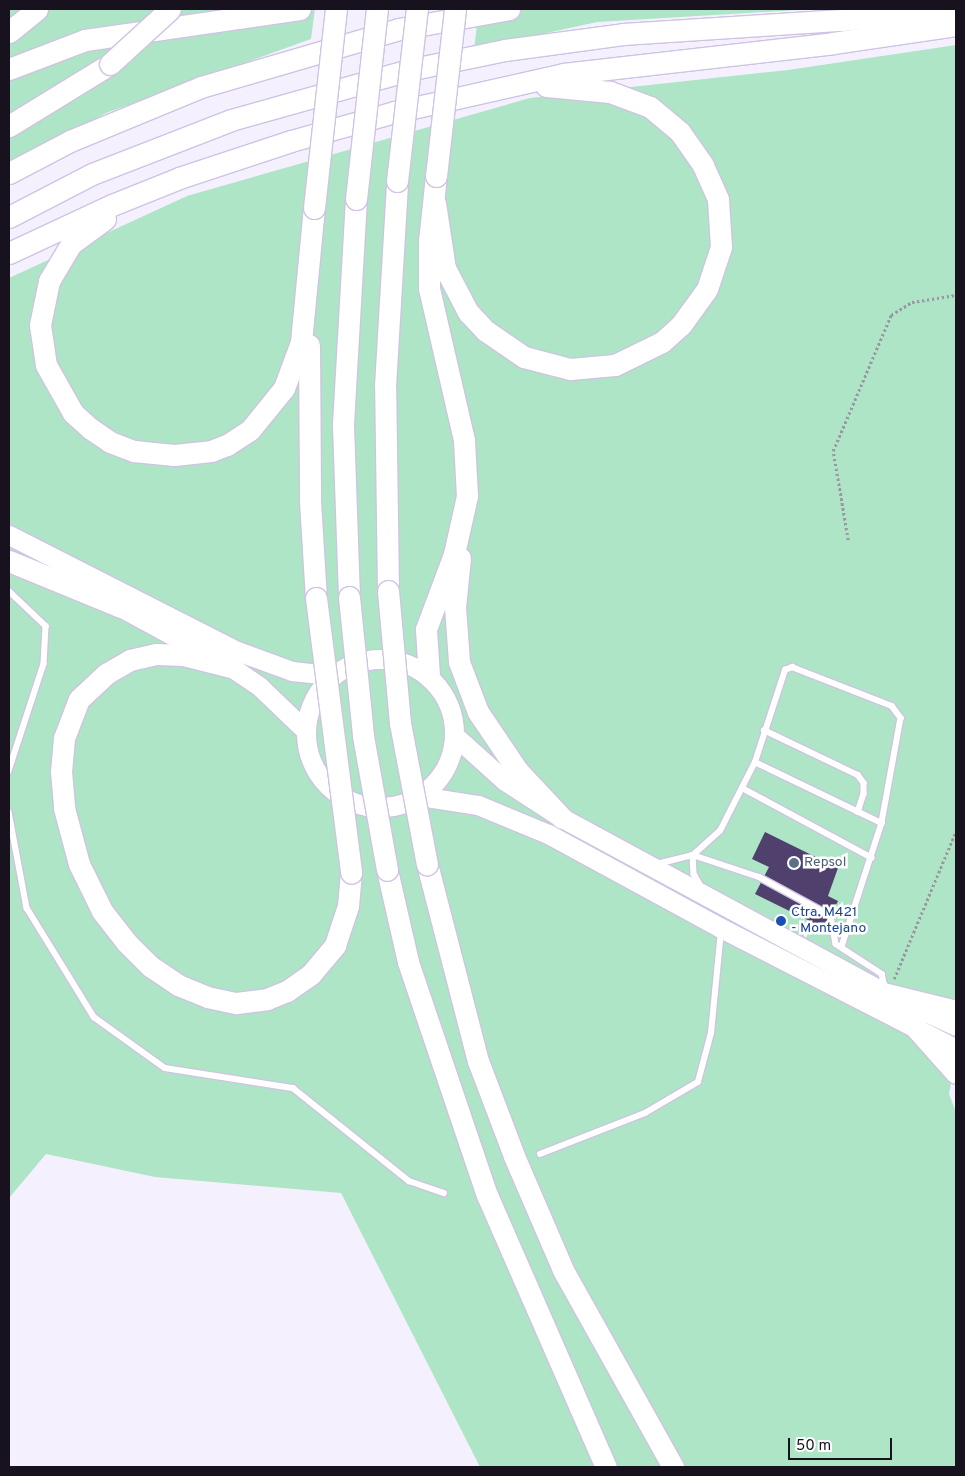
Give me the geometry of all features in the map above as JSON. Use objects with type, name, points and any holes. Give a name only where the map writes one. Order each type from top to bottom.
[{"type":"highway","points":[[9,32],[37,9]]},
{"type":"highway","points":[[9,126],[110,64],[170,9]]},
{"type":"highway","points":[[9,69],[85,40],[300,9]]},
{"type":"highway","points":[[180,178],[123,207],[71,244],[58,261],[42,305],[40,345],[52,381],[73,413],[91,429],[110,442],[134,451],[174,455],[211,450],[250,430],[269,409],[295,366],[301,342],[336,9]]},
{"type":"highway","points":[[377,9],[356,199],[343,424],[349,597],[363,736],[387,870],[408,962],[487,1195],[606,1467]]},
{"type":"highway","points":[[417,9],[397,182],[385,386],[388,592],[400,723],[427,864],[478,1061],[514,1156],[563,1270],[673,1467]]},
{"type":"highway","points":[[455,9],[436,176],[435,203],[429,241],[429,288],[464,440],[467,496],[455,607],[459,662],[478,712],[496,743],[562,818]]},
{"type":"highway","points":[[9,172],[70,141],[201,87],[399,29],[509,9]]},
{"type":"highway","points":[[9,217],[92,174],[231,120],[413,69],[505,50],[623,34],[842,20],[950,9]]},
{"type":"highway","points":[[9,253],[112,205],[180,178],[291,141],[395,112],[562,74],[833,44],[956,25]]},
{"type":"highway","points":[[435,203],[446,268],[468,312],[486,331],[524,357],[570,368],[615,365],[662,342],[681,325],[707,289],[722,248],[718,199],[703,165],[680,132],[650,107],[610,92],[566,86],[516,86]]},
{"type":"highway","points":[[231,667],[182,655],[156,654],[130,660],[106,674],[79,699],[64,738],[61,772],[64,808],[79,864],[102,911],[126,942],[150,966],[178,985],[207,997],[236,1003],[267,1000],[287,991],[311,974],[335,945],[348,906],[351,873],[316,598],[310,501],[308,371],[314,208]]},
{"type":"highway","points":[[429,676],[426,629],[454,554],[467,496]]},
{"type":"highway","points":[[9,561],[121,607]]},
{"type":"highway","points":[[887,994],[956,1011]]},
{"type":"highway","points":[[916,1028],[956,1073]]},
{"type":"main road","points":[[9,535],[237,651],[292,671],[331,675]]},
{"type":"main road","points":[[9,548],[231,667],[258,686],[306,731]]},
{"type":"main road","points":[[378,658],[405,662],[429,676],[449,702],[455,736],[441,776],[420,796],[401,804],[373,806],[346,798],[319,777],[306,750],[306,731],[318,693],[331,675],[352,664],[378,658]]},
{"type":"main road","points":[[455,736],[505,781],[562,818],[887,994],[956,1026]]},
{"type":"main road","points":[[420,796],[478,805],[548,834],[721,928],[956,1049]]},
{"type":"lane","points":[[9,591],[46,626],[44,664],[9,771]]},
{"type":"lane","points":[[648,866],[693,855],[720,831],[744,788],[755,762],[780,679],[792,668],[898,710],[901,718],[882,823],[842,947]]},
{"type":"lane","points":[[764,730],[858,775],[864,783],[864,794],[858,812]]},
{"type":"lane","points":[[755,762],[882,823]]},
{"type":"lane","points":[[744,788],[872,858]]},
{"type":"lane","points":[[9,812],[27,908],[94,1016],[165,1068],[294,1088],[409,1181],[444,1193]]},
{"type":"lane","points":[[693,855],[694,874],[708,898]]},
{"type":"lane","points":[[693,855],[759,877],[831,916],[836,944],[882,974],[887,994]]},
{"type":"lane","points":[[540,1154],[645,1113],[698,1082],[711,1033],[721,928]]},
{"type":"path","points":[[848,540],[833,451],[891,315],[912,302],[956,295]]},
{"type":"path","points":[[887,994],[956,831]]},
{"type":"green space","points":[[9,9],[315,9],[311,39],[106,113],[9,166]]},
{"type":"green space","points":[[479,9],[815,9],[597,22],[474,49]]},
{"type":"green space","points":[[956,45],[956,1058],[949,1094],[956,1112],[956,1467],[480,1467],[341,1193],[155,1177],[46,1154],[9,1198],[9,278],[187,196],[530,98],[788,70]]},
{"type":"building","points":[[765,832],[838,868],[828,896],[838,901],[824,928],[755,894],[769,867],[752,859]]},
{"type":"place","name":"Repsol","points":[[794,863]]},
{"type":"place","name":"Ctra. M421 - Montejano","points":[[781,921]]}]
